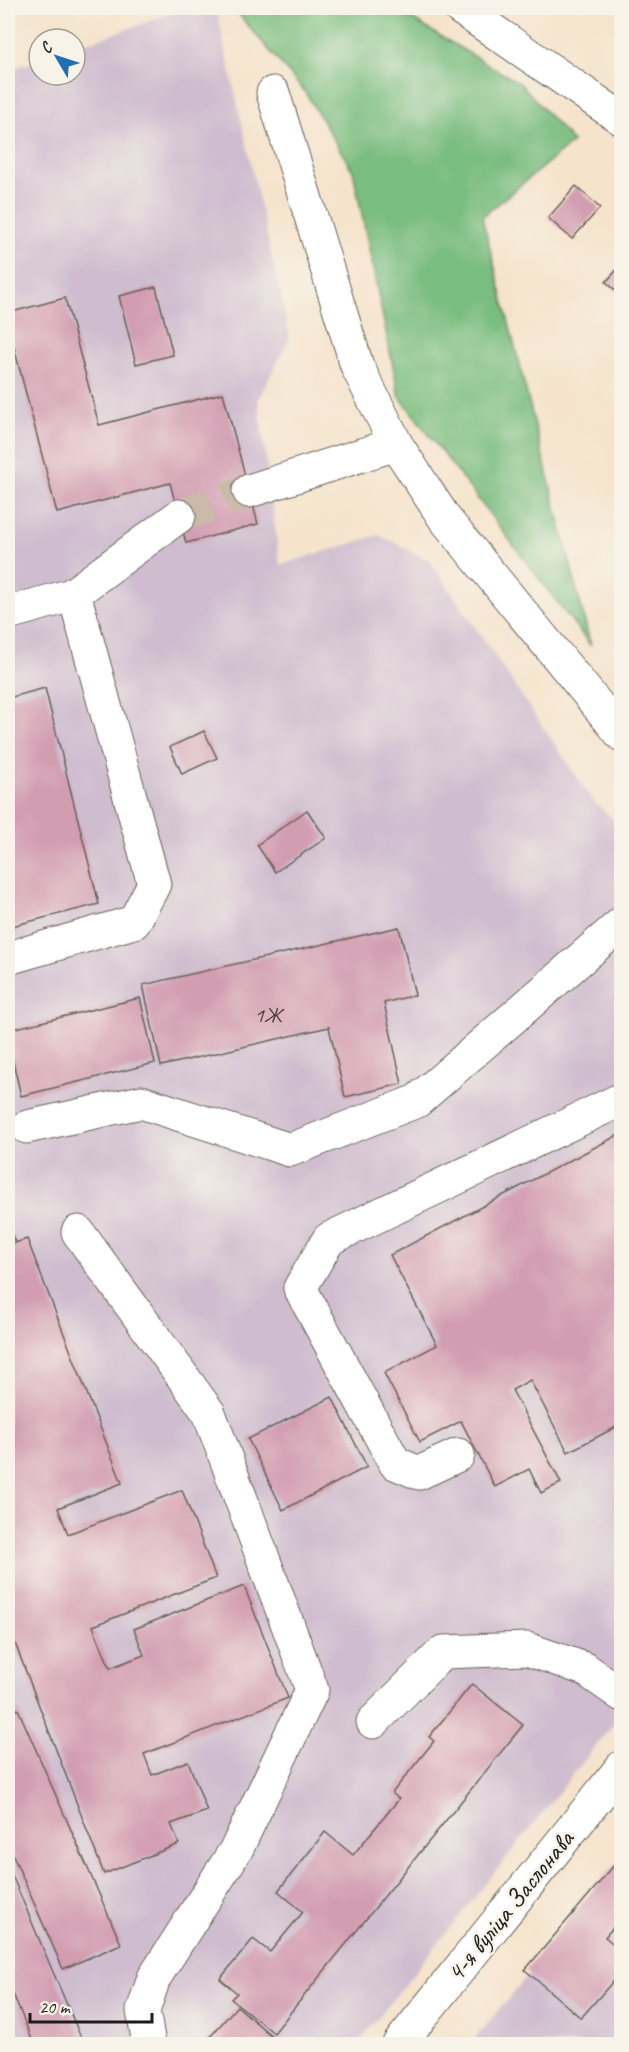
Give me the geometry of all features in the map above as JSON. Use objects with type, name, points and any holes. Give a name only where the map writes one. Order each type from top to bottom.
[{"type":"street","points":[[460,8],[621,119]]},
{"type":"street","points":[[273,93],[357,366],[396,444],[444,519],[621,735]]},
{"type":"street","points":[[249,491],[396,444]]},
{"type":"street","points":[[8,613],[74,593],[179,516]]},
{"type":"street","points":[[8,958],[134,922],[154,884],[74,593]]},
{"type":"street","points":[[27,1127],[141,1102],[290,1150],[417,1101],[621,923]]},
{"type":"street","points":[[458,1455],[420,1473],[395,1463],[300,1288],[329,1239],[621,1099]]},
{"type":"street","points":[[78,1232],[209,1413],[312,1690],[237,1848],[154,1978],[143,2011],[149,2044]]},
{"type":"street","points":[[373,1722],[443,1652],[527,1649],[585,1669],[621,1695]]},
{"type":"street","name":"4-я вуліца Заслонава","points":[[399,2044],[621,1767]]},
{"type":"shaded area","points":[[188,8],[216,8],[290,338],[258,399],[280,565],[379,535],[430,561],[594,802],[621,826],[621,1715],[357,2044],[8,2044],[8,70],[27,64],[27,87],[87,87],[87,43]]},
{"type":"shaded area","points":[[621,1865],[621,2044],[470,2044]]},
{"type":"green space","points":[[243,8],[385,8],[410,18],[521,84],[573,142],[482,217],[591,646],[399,396],[353,171],[305,92],[240,16]]},
{"type":"building","points":[[576,186],[600,208],[572,239],[548,218]]},
{"type":"building","points":[[622,264],[622,296],[606,282]]},
{"type":"building","points":[[156,287],[173,355],[136,364],[119,296]]},
{"type":"building","points":[[65,298],[99,425],[223,393],[258,524],[186,543],[170,483],[57,513],[8,324],[8,313]]},
{"type":"building","points":[[45,688],[99,904],[8,927],[8,698]]},
{"type":"building","points":[[204,731],[217,758],[182,774],[170,747]]},
{"type":"building","points":[[307,810],[326,838],[275,872],[257,845]]},
{"type":"building","points":[[399,927],[415,995],[384,1003],[402,1084],[345,1097],[329,1027],[161,1066],[143,985]]},
{"type":"building","points":[[140,998],[155,1063],[21,1096],[8,1040],[8,1030]]},
{"type":"building","points":[[622,1133],[622,1424],[568,1452],[530,1380],[512,1390],[561,1483],[541,1493],[529,1469],[495,1487],[461,1421],[420,1442],[384,1373],[437,1345],[390,1255]]},
{"type":"building","points":[[8,1224],[15,1243],[27,1239],[122,1483],[58,1508],[68,1534],[182,1490],[216,1578],[93,1626],[110,1668],[144,1655],[134,1629],[244,1586],[288,1698],[144,1754],[152,1775],[188,1761],[207,1811],[171,1824],[179,1844],[104,1874],[8,1625]]},
{"type":"building","points":[[332,1397],[367,1467],[283,1510],[248,1439]]},
{"type":"building","points":[[472,1684],[523,1725],[274,2033],[231,1999],[237,1993],[220,1979],[253,1939],[270,1952],[303,1912],[278,1891],[325,1832],[353,1855],[399,1799],[392,1793],[434,1741],[429,1737]]},
{"type":"building","points":[[18,1709],[121,1944],[63,1969],[8,1844],[8,1714]]},
{"type":"building","points":[[622,1856],[622,1917],[605,1937],[622,1951],[622,1971],[581,2018],[525,1970]]},
{"type":"building","points":[[8,1866],[82,2040],[71,2044],[34,2044],[8,1982]]},
{"type":"building","points":[[237,2006],[281,2044],[204,2044]]},
{"type":"tunnel","points":[[179,516],[249,491]]}]
